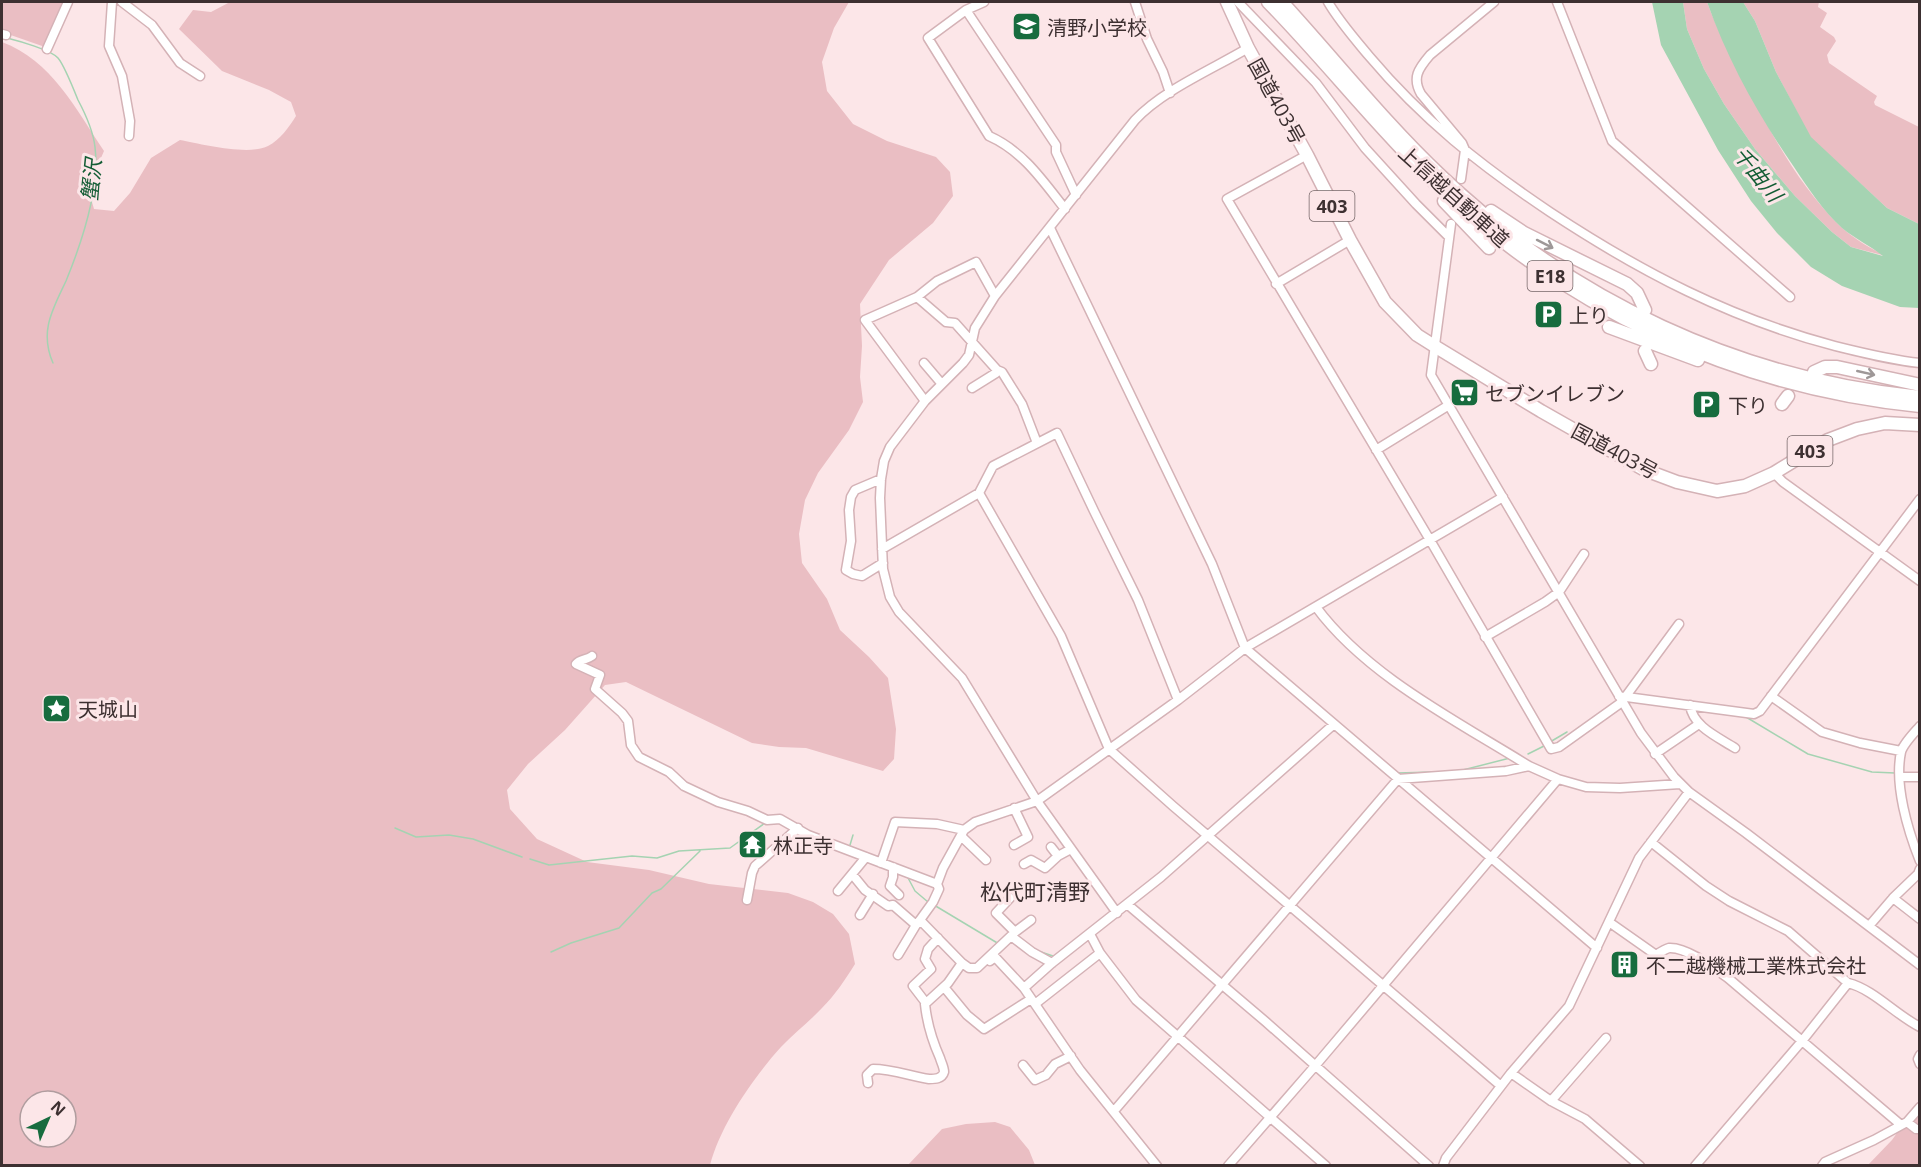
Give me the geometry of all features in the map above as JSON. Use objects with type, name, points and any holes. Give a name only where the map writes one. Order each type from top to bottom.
[{"type":"highway","name":"国道403号","points":[[1227,2],[1248,48],[1385,302],[1417,335],[1436,347],[1551,417],[1645,470],[1677,482],[1717,491],[1745,486],[1774,473],[1828,440],[1857,429],[1885,423],[1920,425]]},
{"type":"highway","name":"上信越自動車道","points":[[1268,2],[1345,88],[1457,203],[1504,243],[1553,278],[1605,309],[1679,345],[1754,372],[1818,390],[1920,406]]},
{"type":"highway","name":"上信越自動車道","points":[[1282,2],[1399,133],[1463,196],[1510,236],[1558,270],[1632,313],[1708,347],[1758,364],[1848,386],[1920,397]]},
{"type":"highway","points":[[1345,88],[1391,144],[1489,248]]},
{"type":"highway","points":[[1399,133],[1464,191],[1505,221],[1543,243],[1627,284],[1641,298],[1645,310]]},
{"type":"highway","points":[[1609,327],[1712,365],[1775,382],[1818,390]]},
{"type":"highway","points":[[1645,351],[1651,364]]},
{"type":"highway","points":[[1814,372],[1824,367],[1837,367],[1920,385]]},
{"type":"street","points":[[47,49],[68,2]]},
{"type":"street","points":[[112,2],[109,46],[122,76],[130,121],[129,136]]},
{"type":"street","points":[[122,2],[152,25],[180,63],[200,76]]},
{"type":"street","points":[[984,2],[966,10],[928,38],[989,136],[1005,143],[1018,154],[1039,175],[1065,209]]},
{"type":"street","points":[[1135,2],[1147,39],[1170,93]]},
{"type":"street","points":[[1238,2],[1316,83],[1365,148],[1449,237]]},
{"type":"street","points":[[1328,2],[1356,40],[1408,100],[1454,143],[1522,194],[1575,229],[1637,266],[1752,320],[1800,337],[1860,352],[1920,363]]},
{"type":"street","points":[[1461,178],[1465,150],[1462,143],[1421,94],[1416,86],[1416,77],[1422,64],[1430,55],[1494,2]]},
{"type":"street","points":[[1557,2],[1612,141],[1790,297]]},
{"type":"street","points":[[966,10],[1056,145],[1056,152],[1076,195]]},
{"type":"street","points":[[1117,913],[1038,801],[962,678],[899,612],[890,597],[883,563],[880,479],[890,447],[925,401],[969,355],[975,328],[995,296],[1146,108],[1248,48]]},
{"type":"street","points":[[1307,154],[1227,199],[1430,540],[1551,749],[1559,747],[1622,698],[1679,624]]},
{"type":"street","points":[[1451,224],[1431,375],[1655,754],[1689,792],[1920,965]]},
{"type":"street","points":[[1050,228],[1212,564],[1245,648],[1597,948]]},
{"type":"street","points":[[1276,284],[1350,240]]},
{"type":"street","points":[[925,401],[865,320],[917,297],[938,281],[976,262],[995,296]]},
{"type":"street","points":[[917,297],[946,322],[955,323],[997,370],[1002,372],[1022,404],[1037,443]]},
{"type":"street","points":[[924,363],[941,383]]},
{"type":"street","points":[[972,388],[996,373],[997,370]]},
{"type":"street","points":[[1376,450],[1449,405]]},
{"type":"street","points":[[882,549],[979,493],[993,466],[1058,433],[1137,600],[1178,700]]},
{"type":"street","points":[[1774,473],[1792,489],[1920,581]]},
{"type":"street","points":[[880,479],[855,490],[851,497],[849,510],[851,541],[846,570],[862,576],[883,563]]},
{"type":"street","points":[[979,493],[1061,636],[1109,749],[1207,836],[1501,1086]]},
{"type":"street","points":[[898,955],[933,902],[939,889],[937,884],[943,868],[962,833],[975,822],[1038,801],[1178,700],[1245,648],[1503,497]]},
{"type":"street","points":[[1622,698],[1754,714],[1764,707],[1920,499]]},
{"type":"street","points":[[1485,637],[1558,592],[1584,554]]},
{"type":"street","points":[[1316,607],[1327,622],[1368,662],[1412,693],[1529,766],[1558,779],[1586,787],[1620,788],[1680,784]]},
{"type":"street","points":[[592,656],[576,664],[600,675],[595,689],[622,713],[628,722],[631,745],[639,757],[669,772],[684,786],[699,794],[767,820],[780,819],[808,835],[937,884]]},
{"type":"street","points":[[1772,696],[1822,732],[1860,743],[1901,751]]},
{"type":"street","points":[[1690,705],[1691,713],[1699,724],[1735,748]]},
{"type":"street","points":[[1655,754],[1699,724]]},
{"type":"street","points":[[1024,988],[1052,963],[1117,913],[1333,725]]},
{"type":"street","points":[[1920,726],[1901,751],[1900,777],[1901,793],[1912,841],[1920,861]]},
{"type":"street","points":[[1114,1111],[1398,779],[1506,771],[1529,766]]},
{"type":"street","points":[[1900,777],[1920,777]]},
{"type":"street","points":[[1228,1166],[1316,1066],[1558,779]]},
{"type":"street","points":[[1443,1166],[1446,1158],[1511,1073],[1569,1006],[1639,858],[1689,792]]},
{"type":"street","points":[[1014,808],[1028,837],[1014,845]]},
{"type":"street","points":[[881,863],[894,822],[936,824],[962,833],[986,860]]},
{"type":"street","points":[[747,900],[755,866],[798,828]]},
{"type":"street","points":[[1651,842],[1729,901],[1788,931],[1848,983],[1859,986],[1905,1019],[1920,1026]]},
{"type":"street","points":[[1052,848],[1058,856]]},
{"type":"street","points":[[1024,864],[1031,860],[1045,868],[1058,856],[1071,849]]},
{"type":"street","points":[[838,891],[866,857]]},
{"type":"street","points":[[893,867],[891,886],[899,895]]},
{"type":"street","points":[[1869,926],[1919,873]]},
{"type":"street","points":[[852,874],[865,890],[888,906],[893,905],[918,922],[969,968],[977,968],[1031,920]]},
{"type":"street","points":[[860,915],[873,894]]},
{"type":"street","points":[[1010,898],[996,913],[1032,952],[1052,963]]},
{"type":"street","points":[[1893,898],[1920,919]]},
{"type":"street","points":[[1127,904],[1430,1166]]},
{"type":"street","points":[[1609,922],[1656,955],[1668,948],[1704,960],[1904,1123],[1916,1130],[1920,1129]]},
{"type":"street","points":[[1090,934],[1100,953],[1136,1000],[1326,1166]]},
{"type":"street","points":[[926,1003],[913,986],[930,969],[925,959],[927,949],[938,938]]},
{"type":"street","points":[[944,987],[968,1015],[984,1029],[1033,1001],[1100,953]]},
{"type":"street","points":[[981,964],[986,964],[995,957],[1024,988],[1086,1078],[1157,1166]]},
{"type":"street","points":[[868,1083],[867,1075],[873,1069],[930,1079],[942,1075],[943,1066],[931,1038],[925,1004],[944,987],[962,963]]},
{"type":"street","points":[[1695,1166],[1802,1041],[1848,983]]},
{"type":"street","points":[[1551,1101],[1606,1038]]},
{"type":"street","points":[[1920,1055],[1918,1059],[1920,1064]]},
{"type":"street","points":[[1023,1065],[1035,1080],[1047,1075],[1055,1064],[1071,1056]]},
{"type":"street","points":[[1511,1073],[1551,1101],[1585,1119],[1640,1166]]},
{"type":"street","points":[[1822,1166],[1825,1162],[1874,1140],[1904,1123],[1920,1107]]},
{"type":"shaded area","points":[[2,2],[64,2],[45,47],[2,32]]},
{"type":"shaded area","points":[[230,2],[849,2],[834,28],[822,62],[827,91],[853,124],[887,141],[936,157],[950,172],[953,196],[933,223],[889,260],[860,304],[862,346],[860,377],[863,402],[849,430],[818,473],[805,500],[799,534],[802,563],[827,599],[840,630],[888,678],[896,729],[894,759],[883,771],[806,748],[752,743],[626,682],[605,685],[565,730],[528,764],[507,790],[510,809],[537,839],[587,862],[649,870],[709,884],[788,893],[813,902],[833,914],[849,934],[855,964],[831,998],[781,1047],[749,1087],[722,1134],[710,1165],[2,1165],[2,42],[19,50],[48,73],[83,119],[104,151],[88,188],[94,209],[114,211],[130,193],[151,158],[180,140],[237,150],[260,149],[276,140],[296,116],[291,102],[269,90],[222,71],[179,29],[193,10],[211,12]]},
{"type":"shaded area","points":[[1683,2],[1707,2],[1725,44],[1766,122],[1787,159],[1825,211],[1845,231],[1886,256],[1851,247],[1832,232],[1795,196],[1755,149],[1724,104],[1704,69],[1687,29]]},
{"type":"shaded area","points":[[1743,2],[1819,2],[1818,7],[1827,13],[1820,27],[1836,41],[1827,55],[1829,63],[1877,96],[1875,105],[1919,127],[1919,224],[1887,208],[1810,137],[1776,72],[1755,21]]},
{"type":"shaded area","points":[[1919,1102],[1919,1165],[1867,1166],[1892,1140]]},
{"type":"shaded area","points":[[995,1122],[1010,1127],[1029,1150],[1035,1165],[908,1165],[942,1129],[966,1124]]},
{"type":"water","name":"千曲川","points":[[1652,2],[1683,2],[1687,29],[1704,69],[1724,104],[1755,149],[1795,196],[1851,247],[1883,256],[1842,228],[1822,207],[1756,107],[1724,45],[1707,2],[1743,2],[1755,21],[1776,72],[1811,137],[1887,208],[1919,224],[1919,308],[1900,307],[1842,286],[1811,267],[1777,233],[1751,201],[1718,150],[1661,45]]},
{"type":"waterway","name":"蟹沢","points":[[7,38],[42,49],[58,58],[86,117],[95,147],[95,180],[84,233],[49,320],[47,341],[53,363]]},
{"type":"waterway","points":[[1746,717],[1808,754],[1872,772],[1895,773]]},
{"type":"waterway","points":[[1336,731],[1386,774]]},
{"type":"waterway","points":[[1550,742],[1567,732]]},
{"type":"waterway","points":[[1528,754],[1546,745]]},
{"type":"waterway","points":[[1463,770],[1510,758]]},
{"type":"waterway","points":[[1397,773],[1434,772]]},
{"type":"waterway","points":[[530,859],[549,865],[632,856],[657,858],[679,851],[730,848],[765,823]]},
{"type":"waterway","points":[[395,828],[416,837],[449,835],[473,839],[522,857]]},
{"type":"waterway","points":[[850,845],[853,835]]},
{"type":"waterway","points":[[551,952],[571,943],[619,928],[652,893],[661,889],[700,851]]},
{"type":"waterway","points":[[1155,877],[1165,868]]},
{"type":"waterway","points":[[907,876],[915,891],[928,902]]},
{"type":"waterway","points":[[934,905],[999,944]]},
{"type":"waterway","points":[[1041,952],[1053,956]]},
{"type":"place","name":"清野小学校","points":[[1026,27]]},
{"type":"place","name":"上り","points":[[1548,315]]},
{"type":"place","name":"セブンイレブン","points":[[1464,393]]},
{"type":"place","name":"下り","points":[[1707,405]]},
{"type":"place","name":"天城山","points":[[57,709]]},
{"type":"place","name":"林正寺","points":[[752,845]]},
{"type":"place","name":"不二越機械工業株式会社","points":[[1625,965]]},
{"type":"district","name":"松代町清野","points":[[1035,891]]}]
